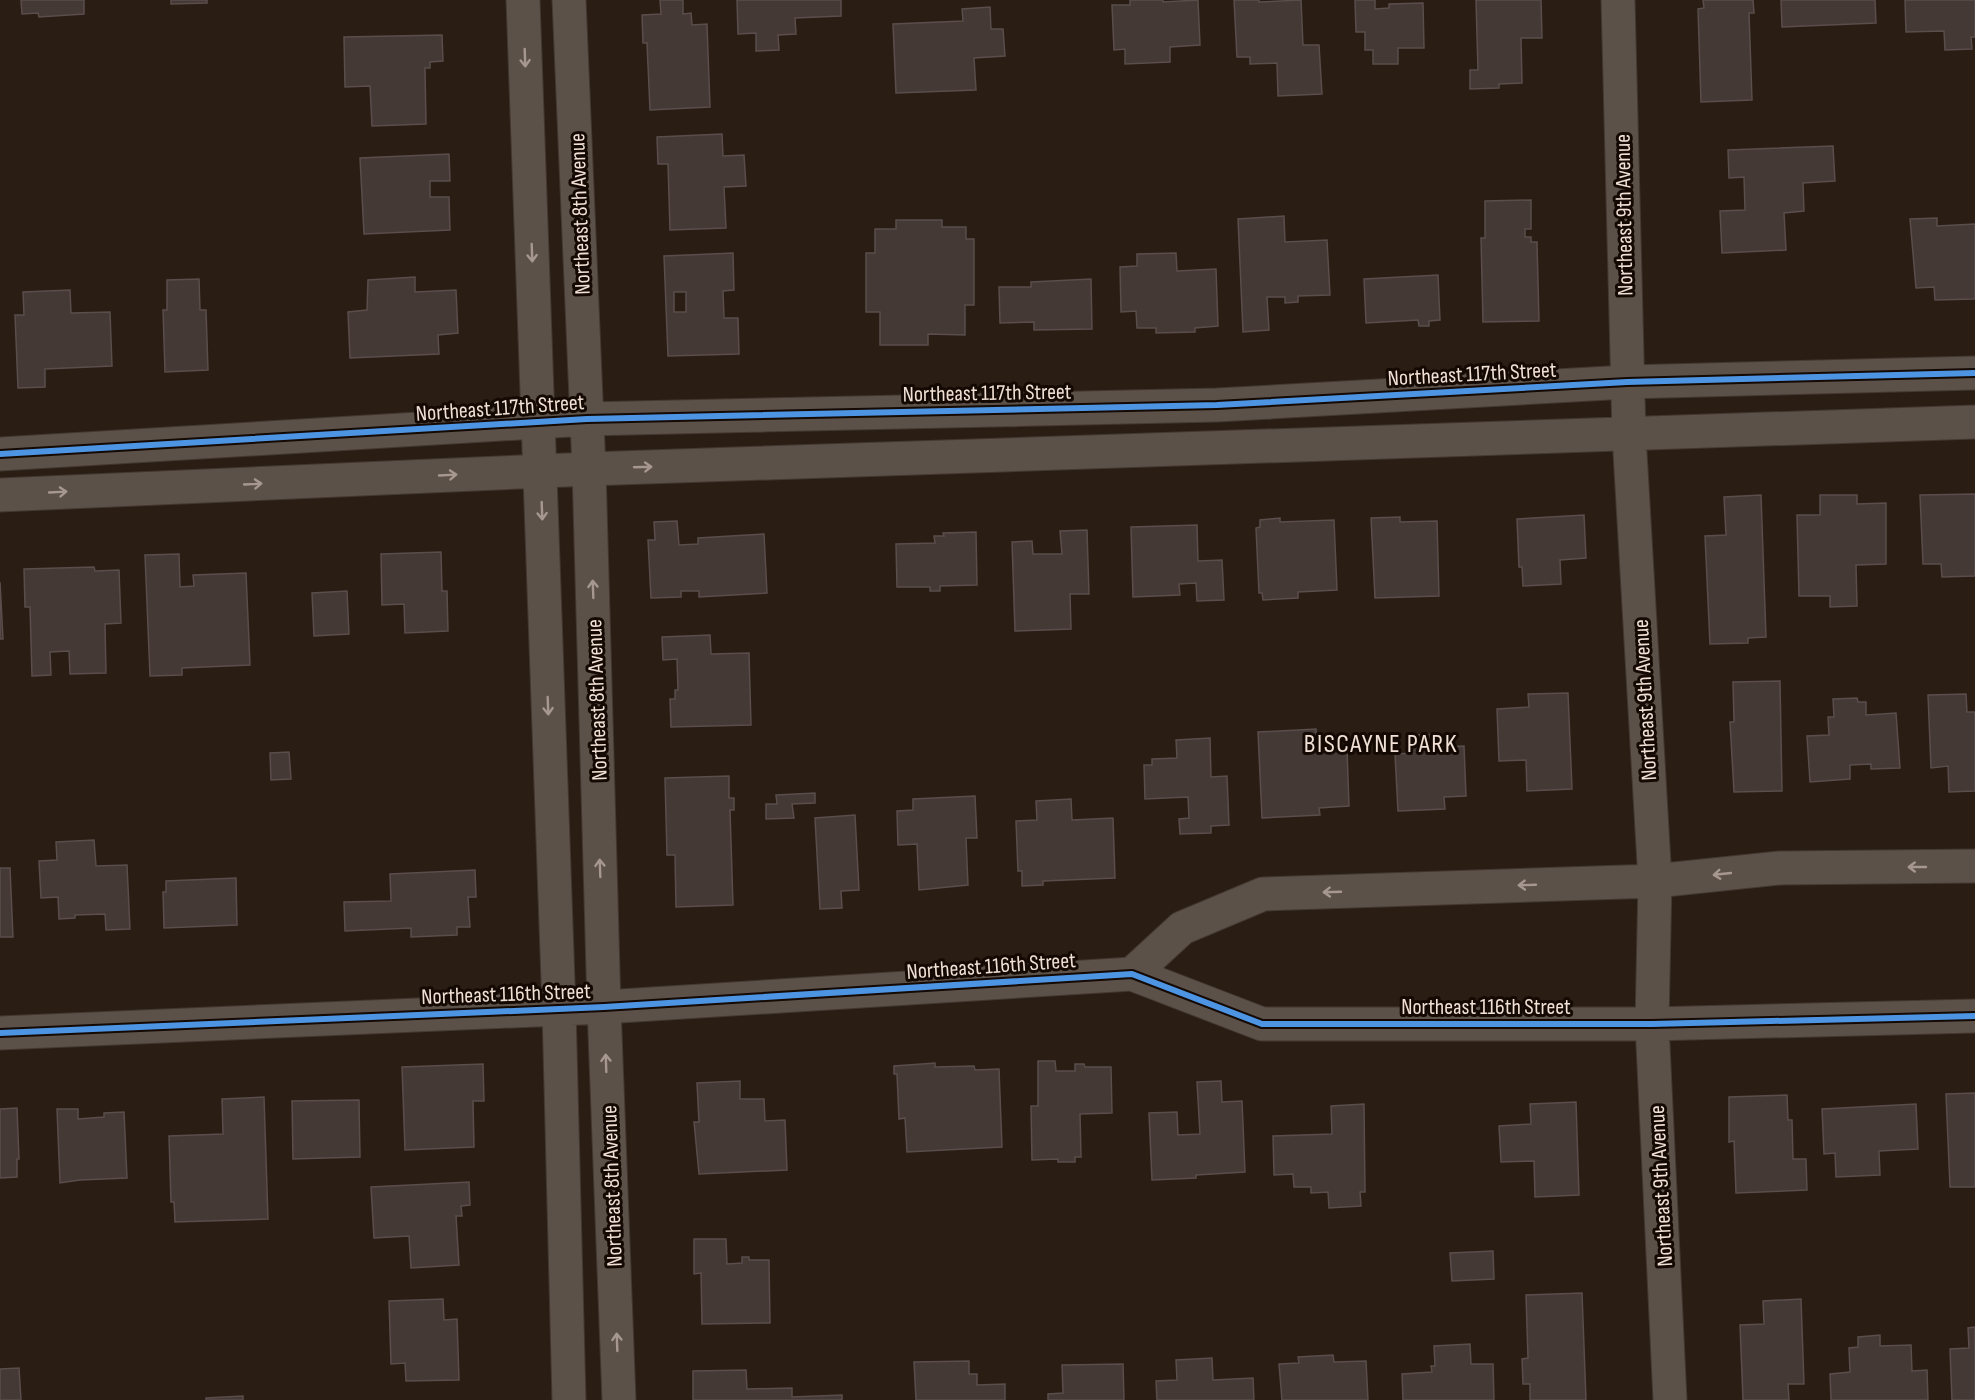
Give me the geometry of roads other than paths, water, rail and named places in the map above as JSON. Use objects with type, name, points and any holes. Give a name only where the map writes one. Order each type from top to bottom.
[{"type":"street","points":[[523,0],[559,1009],[569,1400]]},
{"type":"street","name":"Northeast 8th Avenue","points":[[569,0],[590,469],[604,1007],[619,1400]]},
{"type":"street","name":"Northeast 9th Avenue","points":[[1618,0],[1627,382],[1654,881],[1652,1024],[1670,1400]]},
{"type":"street","name":"Northeast 117th Street","points":[[0,454],[539,424],[587,419],[1217,405],[1627,382],[1975,373]]},
{"type":"street","points":[[0,495],[590,469],[1975,422]]},
{"type":"street","points":[[1132,974],[1182,928],[1263,894],[1654,881],[1780,868],[1975,866]]},
{"type":"street","name":"Northeast 116th Street","points":[[0,1033],[604,1007],[1132,974],[1262,1024],[1652,1024],[1975,1016]]},
{"type":"district","name":"BISCAYNE PARK","points":[[1381,743]]}]
